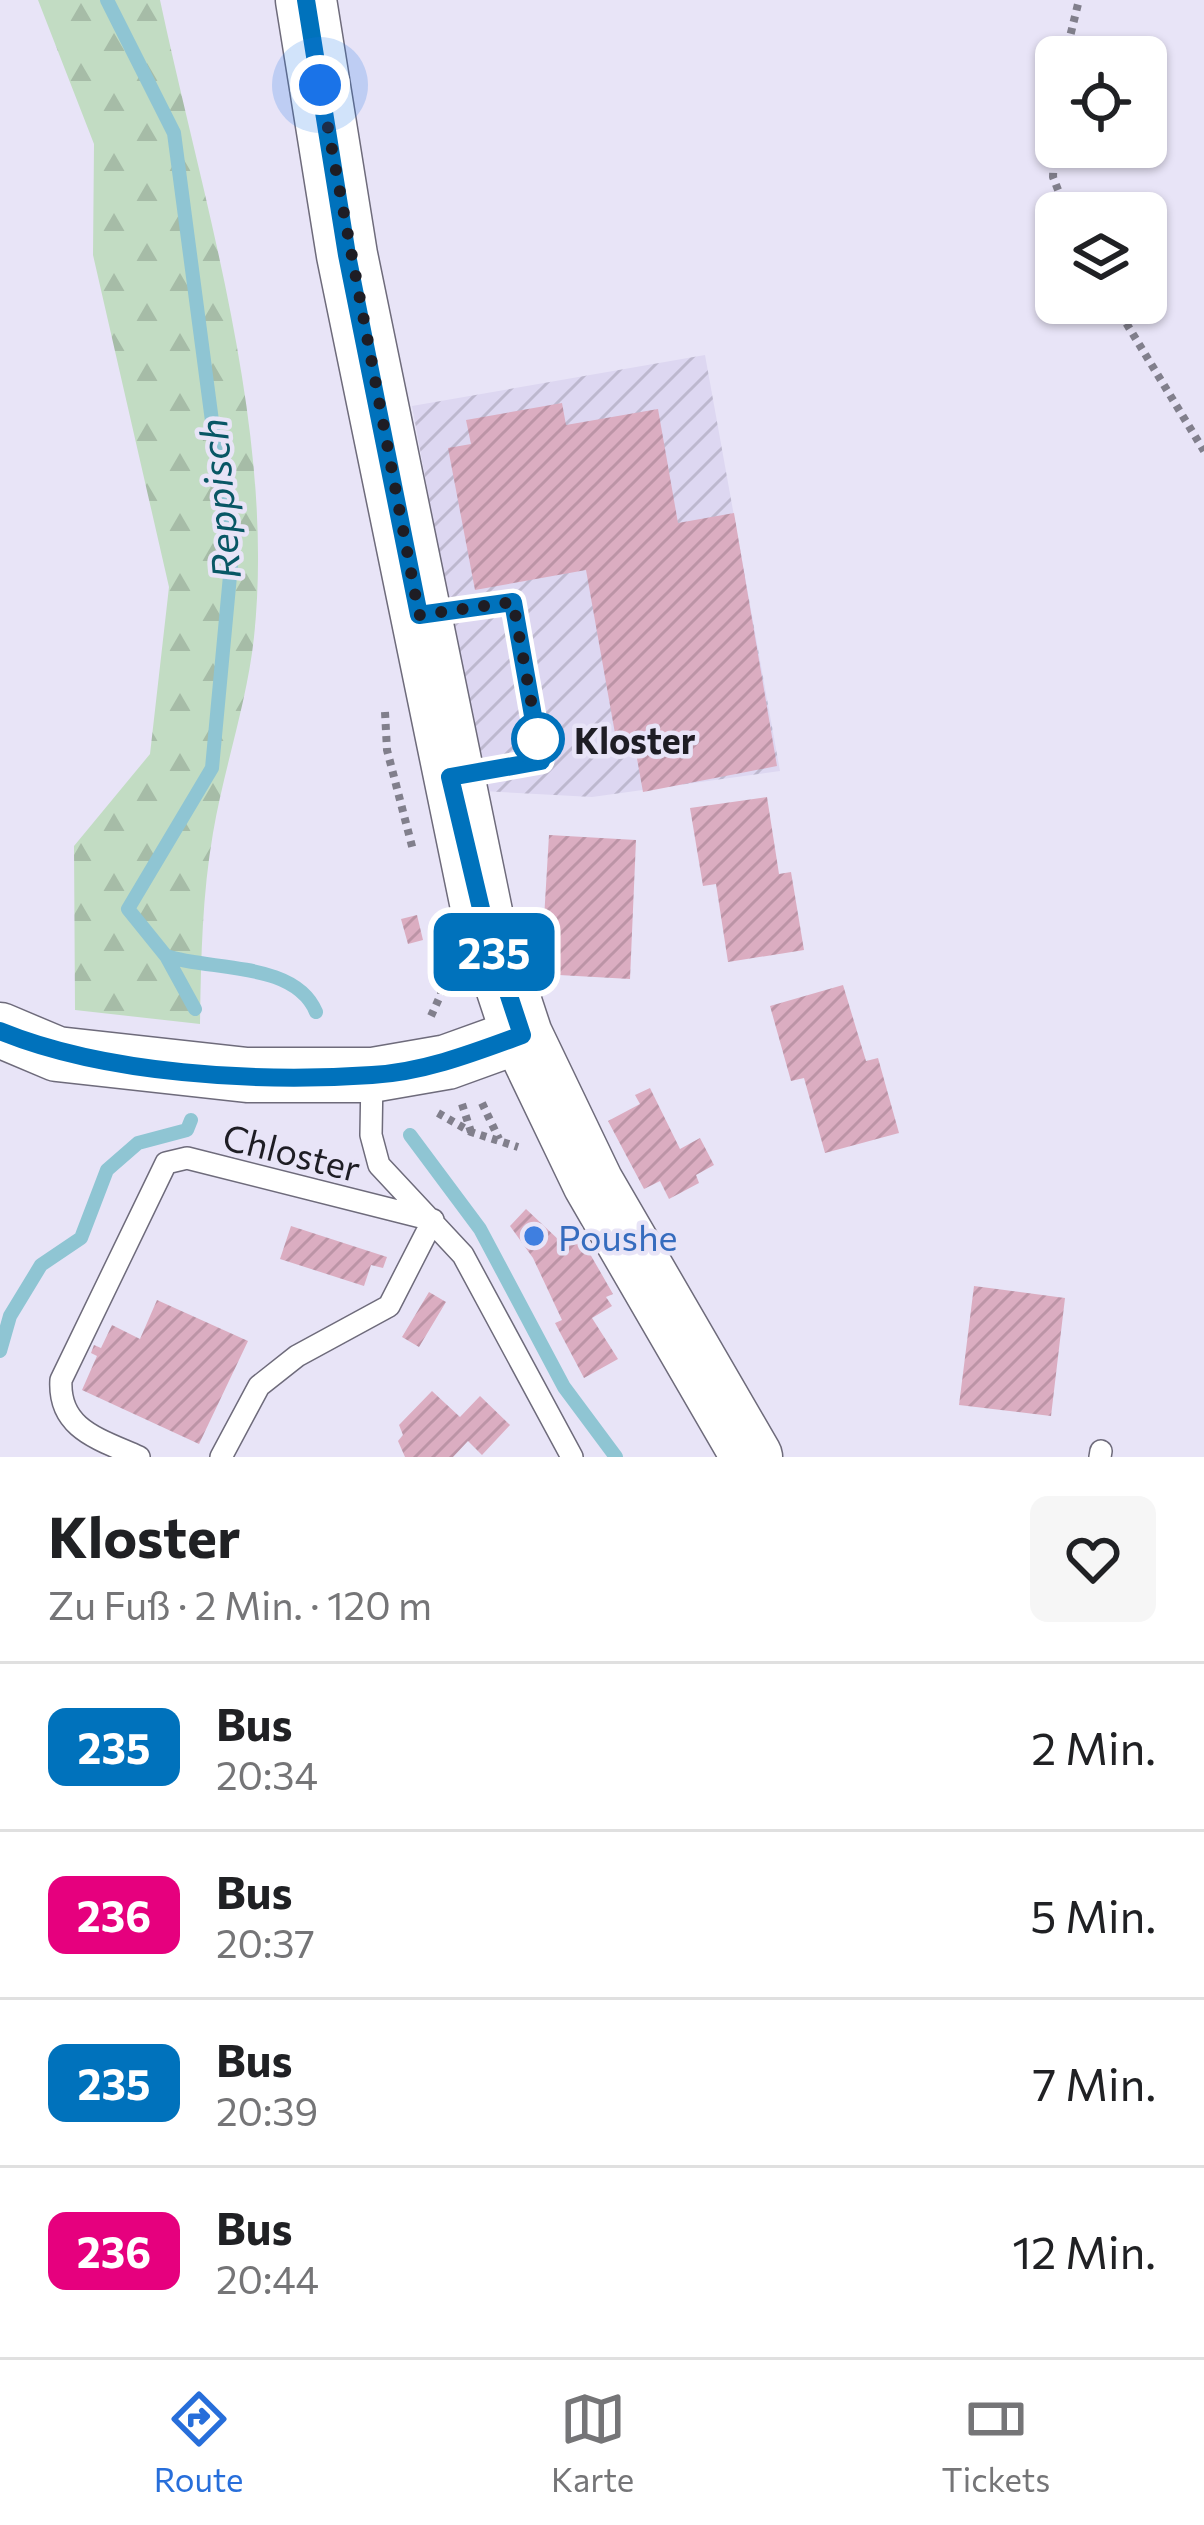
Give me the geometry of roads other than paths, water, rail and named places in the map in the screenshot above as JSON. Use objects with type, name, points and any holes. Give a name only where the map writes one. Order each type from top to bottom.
[{"type":"main road","points":[[306,0],[347,255],[450,777],[483,917],[522,1035],[593,1183],[752,1457]]},
{"type":"street","points":[[0,1030],[57,1054],[247,1075],[372,1076],[447,1062],[522,1035]]},
{"type":"lane","points":[[419,615],[513,602],[541,761],[450,777]]},
{"type":"lane","points":[[372,1076],[371,1135],[379,1165],[463,1255],[572,1457]]},
{"type":"lane","name":"Chloster","points":[[139,1457],[77,1429],[59,1404],[61,1379],[166,1163],[187,1158],[434,1220]]},
{"type":"lane","points":[[220,1457],[259,1386],[297,1356],[389,1306],[434,1220]]},
{"type":"waterway","name":"Reppisch","points":[[107,0],[174,133],[231,565],[212,768],[128,909],[166,956],[271,976],[290,984],[316,1012]]},
{"type":"waterway","points":[[166,956],[195,1009]]},
{"type":"waterway","points":[[0,1351],[10,1316],[41,1265],[81,1238],[107,1170],[138,1143],[187,1130],[191,1120]]},
{"type":"waterway","name":"Reppisch","points":[[410,1135],[480,1229],[564,1387],[616,1457]]},
{"type":"place","name":"Kloster","points":[[538,739]]},
{"type":"place","name":"Poushe","points":[[534,1236]]}]
